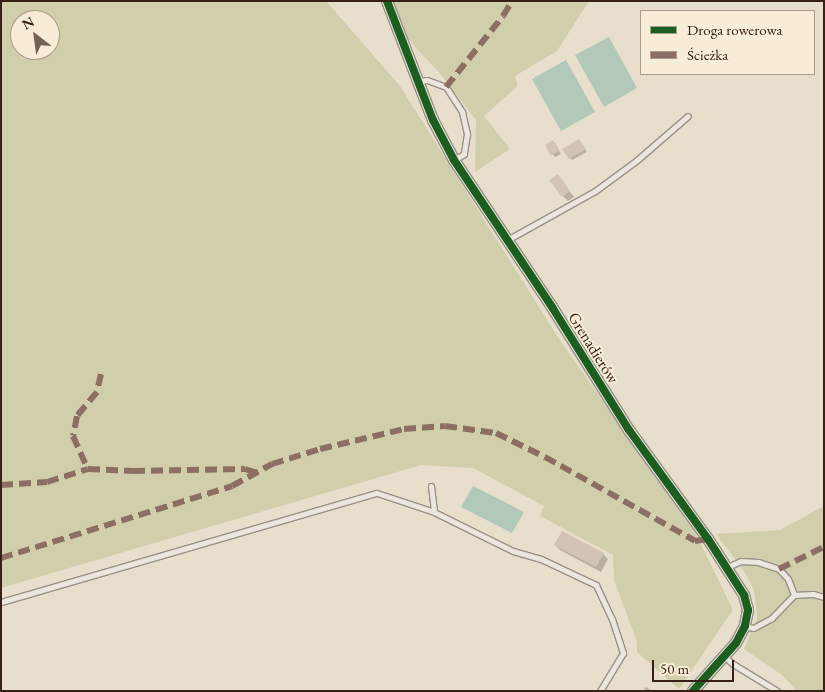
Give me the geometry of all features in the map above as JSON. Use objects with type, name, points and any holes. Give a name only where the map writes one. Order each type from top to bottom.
[{"type":"street","name":"Grenadierów","points":[[387,1],[432,120],[454,160],[552,307],[629,430],[727,567],[744,595],[748,610],[745,626]]},
{"type":"street","points":[[693,691],[724,656],[745,626]]},
{"type":"lane","points":[[417,81],[427,80],[446,87],[462,112],[467,134],[464,154],[454,160]]},
{"type":"lane","points":[[507,240],[595,191],[637,160],[688,116]]},
{"type":"lane","points":[[431,486],[434,512]]},
{"type":"lane","points":[[1,602],[377,493],[434,512],[514,551],[541,559],[596,585],[612,619],[623,653],[600,691]]},
{"type":"lane","points":[[727,567],[742,561],[758,562],[779,569],[788,579],[794,595]]},
{"type":"lane","points":[[745,626],[753,628],[772,618],[794,595],[812,594],[824,597]]},
{"type":"lane","points":[[724,656],[733,664],[778,691]]},
{"type":"shaded area","points":[[1,1],[326,1],[400,86],[561,342],[694,530],[733,610],[679,689],[637,652],[637,642],[614,580],[613,555],[540,516],[544,506],[473,468],[421,465],[1,588]]},
{"type":"shaded area","points":[[380,1],[589,1],[557,51],[515,76],[518,86],[484,116],[510,149],[475,172],[476,120]]},
{"type":"shaded area","points":[[609,37],[637,88],[604,107],[575,55]]},
{"type":"shaded area","points":[[566,60],[595,112],[561,131],[532,79]]},
{"type":"shaded area","points":[[473,486],[524,512],[512,533],[461,507]]},
{"type":"shaded area","points":[[824,506],[824,691],[797,691],[782,675],[744,649],[757,618],[754,590],[744,571],[716,534],[780,530]]},
{"type":"building","points":[[579,139],[586,149],[569,159],[562,149]]},
{"type":"building","points":[[553,140],[559,151],[551,156],[545,145]]},
{"type":"building","points":[[558,174],[570,191],[562,197],[549,180]]},
{"type":"building","points":[[562,531],[604,553],[596,567],[554,545]]},
{"type":"marked path","points":[[446,87],[503,16],[512,1]]},
{"type":"marked path","points":[[101,374],[97,392],[77,416],[73,436],[88,469],[133,471],[245,469],[257,473]]},
{"type":"marked path","points":[[1,558],[232,486],[272,464],[320,449],[404,429],[445,426],[496,433],[545,457],[695,541],[708,539]]},
{"type":"marked path","points":[[1,485],[47,482],[88,469]]},
{"type":"marked path","points":[[779,569],[824,547]]},
{"type":"cycle path","points":[[387,1],[433,120],[454,160],[552,307],[629,430],[708,539],[744,595],[748,610],[745,626],[736,643],[693,691]]}]
